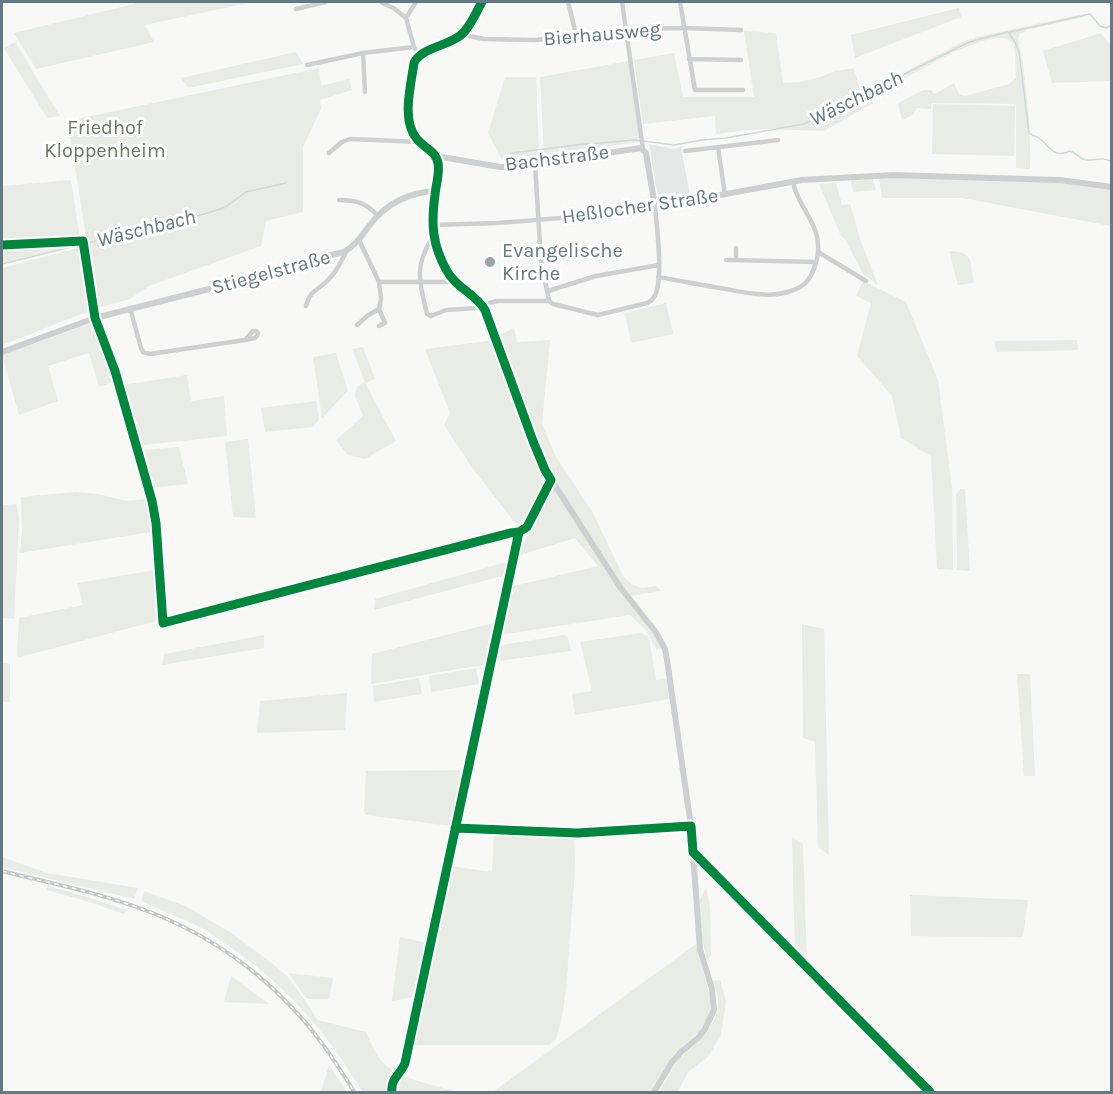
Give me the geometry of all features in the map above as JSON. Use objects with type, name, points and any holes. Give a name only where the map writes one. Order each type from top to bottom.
[{"type":"street","points":[[296,9],[326,2]]},
{"type":"street","points":[[381,2],[406,18],[414,47],[419,56]]},
{"type":"street","points":[[406,18],[416,2]]},
{"type":"street","points":[[482,2],[463,33],[419,56],[414,63],[409,121],[413,134],[436,156],[438,163],[432,225],[435,246],[443,263],[454,282],[482,306],[545,470],[620,587],[655,631],[667,660],[690,826],[700,949],[712,989],[714,1010],[699,1038],[672,1062],[654,1092]]},
{"type":"street","points":[[568,2],[576,34]]},
{"type":"street","points":[[433,236],[427,245],[420,266],[419,282],[427,314],[431,316],[446,310],[477,308],[491,302],[505,300],[549,301],[593,315],[603,315],[651,301],[656,296],[659,265],[655,207],[646,153],[641,138],[622,2]]},
{"type":"street","points":[[680,2],[695,90],[743,90]]},
{"type":"street","name":"Bierhausweg","points":[[463,33],[484,39],[536,40],[626,29],[741,30]]},
{"type":"street","points":[[307,65],[363,53],[414,47]]},
{"type":"street","points":[[363,53],[364,92]]},
{"type":"street","points":[[689,59],[741,60]]},
{"type":"street","points":[[329,153],[342,142],[350,139],[419,142]]},
{"type":"street","points":[[685,151],[778,140]]},
{"type":"street","name":"Bachstraße","points":[[436,156],[500,167],[535,164],[643,147]]},
{"type":"street","points":[[718,147],[725,195]]},
{"type":"street","points":[[535,164],[541,261],[549,301]]},
{"type":"street","name":"Heßlocher Straße","points":[[432,225],[497,223],[591,215],[655,207],[793,182],[909,174],[1060,180],[1112,187]]},
{"type":"street","points":[[658,278],[754,293],[780,293],[795,290],[804,285],[810,277],[818,252],[816,233],[795,192],[793,182]]},
{"type":"street","name":"Stiegelstraße","points":[[2,352],[88,320],[209,289],[279,267],[346,252],[359,240],[377,215],[405,197],[425,191],[435,191]]},
{"type":"street","points":[[339,200],[358,201],[377,215]]},
{"type":"street","points":[[359,240],[379,282],[381,299],[379,309],[385,323],[379,326]]},
{"type":"street","points":[[736,248],[736,260]]},
{"type":"street","points":[[306,306],[309,295],[328,280],[346,252]]},
{"type":"street","points":[[818,252],[866,281]]},
{"type":"street","points":[[726,260],[815,262]]},
{"type":"street","points":[[548,291],[596,276],[659,265]]},
{"type":"street","points":[[379,282],[454,282]]},
{"type":"street","points":[[130,308],[141,348],[146,354],[245,340]]},
{"type":"street","points":[[357,325],[379,309]]},
{"type":"shaded area","points":[[649,144],[673,149],[681,147],[690,196],[662,201],[658,198]]},
{"type":"green space","points":[[133,2],[253,2],[145,25],[154,42],[36,69],[14,33],[134,4]]},
{"type":"green space","points":[[959,8],[961,17],[855,58],[851,35]]},
{"type":"green space","points":[[1083,14],[1084,17],[1027,30],[1020,34],[1018,39],[1028,104],[1030,169],[1016,168],[1016,104],[932,103],[931,109],[917,108],[913,115],[902,120],[898,103],[923,90],[931,90],[934,94],[954,83],[959,94],[965,96],[1009,84],[1016,78],[1014,48],[1011,41],[1000,38],[984,41],[942,58],[872,97],[873,103],[824,131],[758,129],[716,134],[715,116],[643,124],[634,60],[674,53],[683,97],[754,97],[744,31],[776,33],[783,83],[800,82],[835,71],[854,68],[861,95],[960,43],[976,37]]},
{"type":"green space","points":[[1101,33],[1111,46],[1111,81],[1052,83],[1043,51]]},
{"type":"green space","points":[[15,42],[60,116],[47,118],[4,48]]},
{"type":"green space","points":[[296,52],[303,64],[188,88],[181,78]]},
{"type":"green space","points":[[629,61],[640,142],[544,154],[540,77]]},
{"type":"green space","name":"Friedhof Kloppenheim","points":[[319,68],[321,86],[349,79],[352,90],[320,100],[321,109],[303,147],[303,212],[266,221],[261,246],[149,286],[130,299],[97,308],[68,121]]},
{"type":"green space","points":[[505,77],[536,77],[539,155],[501,158],[488,133]]},
{"type":"green space","points":[[933,104],[1015,106],[1014,156],[932,154]]},
{"type":"green space","points":[[920,177],[1052,182],[1111,190],[1111,226],[963,198],[882,198],[879,178]]},
{"type":"green space","points":[[873,179],[876,190],[853,192],[851,181]]},
{"type":"green space","points":[[71,180],[80,239],[2,241],[2,186]]},
{"type":"green space","points":[[836,183],[842,205],[850,204],[861,242],[878,285],[863,274],[845,239],[841,236],[819,184]]},
{"type":"green space","points":[[80,243],[80,245],[2,263],[2,247]]},
{"type":"green space","points":[[82,247],[91,311],[2,345],[2,268]]},
{"type":"green space","points":[[949,251],[968,256],[974,283],[958,285]]},
{"type":"green space","points":[[863,281],[906,302],[938,380],[952,488],[953,570],[937,569],[931,456],[901,438],[892,396],[857,356],[871,303],[856,296]]},
{"type":"green space","points":[[666,303],[673,334],[631,343],[625,313]]},
{"type":"green space","points":[[92,323],[96,325],[116,381],[99,387],[89,353],[48,366],[58,401],[19,415],[2,355]]},
{"type":"green space","points":[[514,328],[517,342],[550,340],[542,424],[556,457],[593,513],[623,576],[633,585],[642,588],[656,586],[661,591],[624,597],[649,628],[661,648],[657,650],[645,629],[630,615],[499,635],[510,587],[598,566],[575,538],[517,556],[529,532],[513,520],[473,469],[444,425],[450,413],[425,349],[487,341]]},
{"type":"green space","points":[[1077,340],[1078,350],[997,352],[994,341]]},
{"type":"green space","points":[[363,347],[375,379],[365,383],[396,441],[365,459],[348,455],[336,440],[363,416],[355,396],[357,387],[365,382],[352,349]]},
{"type":"green space","points":[[336,353],[348,391],[322,418],[313,357]]},
{"type":"green space","points":[[187,375],[191,401],[224,396],[227,436],[140,445],[123,385]]},
{"type":"green space","points":[[316,401],[319,419],[313,427],[265,432],[261,408]]},
{"type":"green space","points":[[248,439],[256,518],[233,517],[225,442]]},
{"type":"green space","points":[[179,447],[188,484],[151,488],[142,453],[144,450]]},
{"type":"green space","points":[[960,489],[965,489],[970,571],[957,570],[956,494]]},
{"type":"green space","points":[[76,492],[98,494],[127,501],[148,499],[154,529],[151,532],[20,553],[21,497]]},
{"type":"green space","points":[[17,504],[19,521],[14,619],[2,618],[2,505]]},
{"type":"green space","points":[[510,561],[506,575],[374,610],[375,599]]},
{"type":"green space","points":[[156,570],[160,614],[156,621],[19,657],[17,655],[19,618],[83,605],[77,583]]},
{"type":"green space","points":[[497,622],[488,664],[371,684],[372,654]]},
{"type":"green space","points":[[802,624],[824,629],[829,855],[818,847],[815,742],[803,738]]},
{"type":"green space","points":[[641,633],[649,637],[656,680],[668,679],[670,699],[575,715],[572,694],[592,691],[580,642]]},
{"type":"green space","points":[[264,635],[264,648],[162,665],[164,654]]},
{"type":"green space","points":[[564,635],[568,638],[571,651],[499,661],[501,645]]},
{"type":"green space","points":[[2,663],[10,664],[10,702],[2,702]]},
{"type":"green space","points":[[476,668],[479,684],[431,692],[429,676]]},
{"type":"green space","points":[[1017,674],[1030,674],[1035,776],[1024,776]]},
{"type":"green space","points":[[419,678],[422,694],[374,702],[373,686]]},
{"type":"green space","points":[[347,693],[345,730],[257,733],[260,701]]},
{"type":"green space","points":[[466,770],[454,824],[451,826],[366,815],[364,811],[366,771]]},
{"type":"green space","points":[[494,833],[574,839],[574,884],[566,990],[556,1039],[550,1045],[412,1045],[450,866],[492,872]]},
{"type":"green space","points":[[792,837],[803,844],[807,964],[795,953]]},
{"type":"green space","points":[[2,857],[47,873],[138,888],[134,899],[2,867]]},
{"type":"green space","points":[[48,886],[127,910],[124,914],[46,890]]},
{"type":"green space","points":[[706,887],[710,907],[711,955],[707,961],[702,939],[699,902]]},
{"type":"green space","points":[[144,891],[185,906],[230,932],[287,976],[317,1020],[366,1032],[378,1057],[391,1069],[420,1081],[458,1092],[362,1092],[320,1030],[267,975],[204,929],[141,901]]},
{"type":"green space","points":[[910,895],[1028,900],[1023,937],[911,936]]},
{"type":"green space","points":[[400,937],[427,943],[413,997],[392,1001]]},
{"type":"green space","points":[[696,944],[711,1001],[710,1013],[701,1030],[674,1054],[650,1092],[493,1092]]},
{"type":"green space","points":[[289,973],[333,978],[329,999],[305,997]]},
{"type":"green space","points":[[231,976],[269,1004],[224,1002]]},
{"type":"green space","points":[[720,980],[726,1001],[721,1035],[708,1057],[688,1072],[678,1092],[659,1092],[678,1060],[702,1038],[714,1020],[718,1010],[718,997],[713,981]]},
{"type":"green space","points":[[329,1065],[347,1092],[321,1092]]},
{"type":"waterway","points":[[1010,32],[1090,14],[1100,26],[1106,28],[1112,25]]},
{"type":"waterway","name":"Wäschbach","points":[[505,159],[512,153],[635,140],[674,145],[804,124],[965,44],[1008,32],[1019,52],[1029,133],[1039,138],[1056,153],[1070,151],[1083,159],[1104,159],[1112,162]]},
{"type":"waterway","name":"Wäschbach","points":[[2,264],[194,217],[224,208],[246,192],[286,183]]},
{"type":"railway","points":[[2,871],[136,907],[182,926],[208,940],[256,974],[299,1015],[318,1038],[354,1092]]},
{"type":"cycle path","points":[[2,245],[83,241],[95,318],[115,371],[152,501],[156,523],[163,623],[519,532],[527,527],[551,480],[533,441],[485,310],[451,277],[438,252],[433,225],[438,163],[435,155],[417,139],[412,131],[408,113],[414,63],[423,53],[462,34],[471,23],[482,2]]},
{"type":"cycle path","points":[[392,1092],[394,1080],[405,1063],[519,532]]},
{"type":"cycle path","points":[[455,828],[578,833],[691,826],[693,852],[930,1092]]},
{"type":"place","name":"Evangelische Kirche","points":[[490,262]]}]
